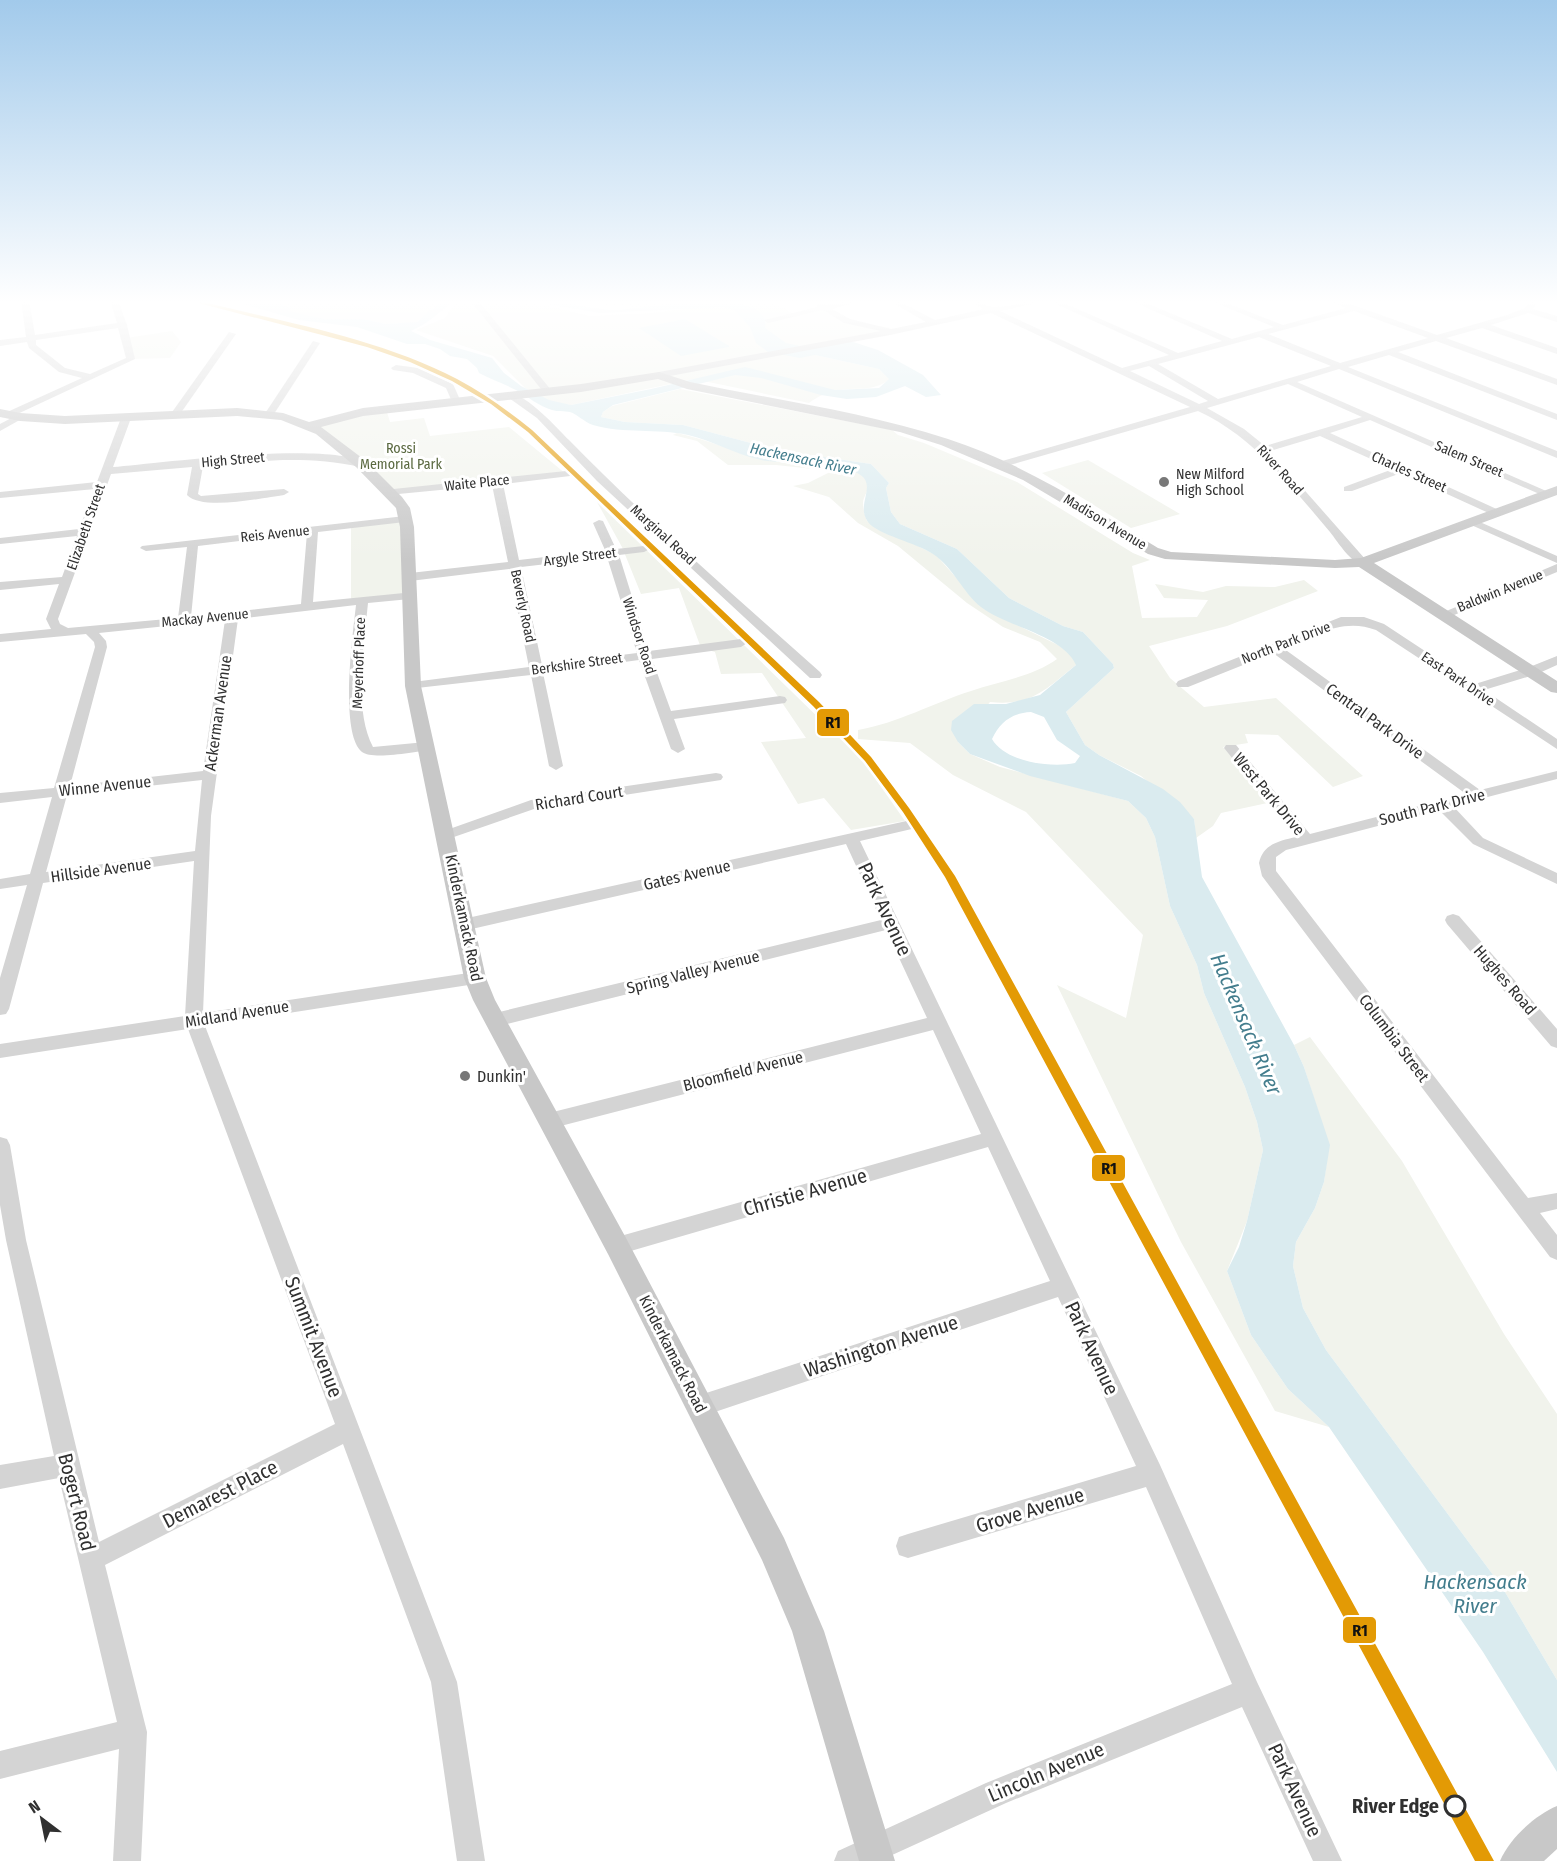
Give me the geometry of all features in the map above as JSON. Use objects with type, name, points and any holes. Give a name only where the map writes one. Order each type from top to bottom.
[{"type":"main road","points":[[289,419],[582,387]]},
{"type":"main road","name":"Madison Avenue","points":[[696,387],[917,433],[999,465],[1047,487],[1137,542],[1170,556],[1335,564],[1362,562],[1553,492]]},
{"type":"main road","points":[[310,426],[334,418],[371,411]]},
{"type":"main road","name":"Kinderkamack Road","points":[[9,415],[65,420],[237,412],[289,419],[310,426],[361,464],[403,508],[410,577],[413,686],[475,978],[495,1020],[617,1246],[773,1549],[808,1631],[871,1858]]},
{"type":"main road","name":"River Road","points":[[1362,562],[1557,688]]},
{"type":"main road","points":[[1518,1861],[1557,1824]]},
{"type":"street","points":[[0,437],[2,432],[0,428],[9,415],[71,387]]},
{"type":"street","points":[[175,415],[195,387]]},
{"type":"street","points":[[269,415],[287,387]]},
{"type":"street","points":[[451,387],[456,402]]},
{"type":"street","points":[[544,387],[548,392]]},
{"type":"street","name":"River Road","points":[[1154,387],[1238,428],[1263,450],[1362,562]]},
{"type":"street","points":[[1191,387],[1218,403]]},
{"type":"street","points":[[999,465],[1273,387]]},
{"type":"street","name":"Salem Street","points":[[1301,387],[1553,492]]},
{"type":"street","points":[[1389,387],[1557,455]]},
{"type":"street","points":[[1480,387],[1557,417]]},
{"type":"street","name":"Marginal Road","points":[[512,396],[540,416],[601,479],[815,675]]},
{"type":"street","points":[[1263,450],[1371,417]]},
{"type":"street","name":"Elizabeth Street","points":[[64,631],[54,627],[52,619],[126,418]]},
{"type":"street","name":"Charles Street","points":[[1320,432],[1497,513]]},
{"type":"street","name":"High Street","points":[[105,471],[295,455],[327,457],[361,464]]},
{"type":"street","points":[[198,463],[192,495],[198,499],[209,500],[284,492]]},
{"type":"street","points":[[1348,489],[1403,469]]},
{"type":"street","name":"Waite Place","points":[[388,492],[566,474]]},
{"type":"street","name":"Beverly Road","points":[[497,481],[556,766]]},
{"type":"street","points":[[0,495],[100,485]]},
{"type":"street","name":"Reis Avenue","points":[[146,548],[405,519]]},
{"type":"street","points":[[1473,522],[1557,560]]},
{"type":"street","name":"Windsor Road","points":[[599,523],[612,553],[644,656],[678,749]]},
{"type":"street","points":[[307,607],[313,529]]},
{"type":"street","points":[[0,541],[84,532]]},
{"type":"street","points":[[184,621],[193,543]]},
{"type":"street","name":"Argyle Street","points":[[410,577],[644,549]]},
{"type":"street","name":"Baldwin Avenue","points":[[1443,615],[1557,568]]},
{"type":"street","points":[[0,586],[68,580]]},
{"type":"street","name":"Mackay Avenue","points":[[0,638],[232,616],[410,595]]},
{"type":"street","name":"Meyerhoff Place","points":[[362,601],[356,709],[364,746],[376,752],[426,746]]},
{"type":"street","name":"Ackerman Avenue","points":[[205,810],[232,616]]},
{"type":"street","name":"North Park Drive","points":[[1183,684],[1341,621],[1356,620]]},
{"type":"street","name":"East Park Drive","points":[[1356,620],[1380,627],[1557,745]]},
{"type":"street","points":[[0,1009],[100,647],[100,641],[89,630]]},
{"type":"street","name":"Berkshire Street","points":[[413,686],[741,643]]},
{"type":"street","name":"Central Park Drive","points":[[1274,647],[1477,795]]},
{"type":"street","points":[[1473,689],[1532,672],[1557,660]]},
{"type":"street","points":[[666,716],[780,700]]},
{"type":"street","name":"West Park Drive","points":[[1231,748],[1306,839]]},
{"type":"street","name":"Winne Avenue","points":[[0,798],[210,775]]},
{"type":"street","name":"South Park Drive","points":[[1306,839],[1557,775]]},
{"type":"street","name":"Richard Court","points":[[446,835],[531,806],[716,777]]},
{"type":"street","points":[[1442,804],[1478,841],[1557,879]]},
{"type":"street","name":"Summit Avenue","points":[[205,810],[194,1020],[444,1682],[471,1861]]},
{"type":"street","name":"Gates Avenue","points":[[463,925],[911,825]]},
{"type":"street","name":"Park Avenue","points":[[851,838],[1152,1473],[1248,1691],[1328,1861]]},
{"type":"street","name":"Columbia Street","points":[[1306,839],[1273,850],[1266,862],[1268,872],[1557,1251]]},
{"type":"street","name":"Hillside Avenue","points":[[0,884],[202,855]]},
{"type":"street","name":"Hughes Road","points":[[1453,920],[1557,1041]]},
{"type":"street","name":"Spring Valley Avenue","points":[[495,1020],[891,923]]},
{"type":"street","name":"Midland Avenue","points":[[0,1051],[475,978]]},
{"type":"street","name":"Bloomfield Avenue","points":[[549,1121],[938,1022]]},
{"type":"street","name":"Christie Avenue","points":[[617,1246],[993,1138]]},
{"type":"street","name":"Bogert Road","points":[[0,1145],[16,1240],[133,1732],[127,1861]]},
{"type":"street","points":[[1524,1207],[1557,1201]]},
{"type":"street","name":"Washington Avenue","points":[[700,1406],[1063,1286]]},
{"type":"street","name":"Demarest Place","points":[[91,1559],[349,1429]]},
{"type":"street","points":[[0,1477],[68,1465]]},
{"type":"street","name":"Grove Avenue","points":[[908,1546],[1152,1473]]},
{"type":"street","name":"Lincoln Avenue","points":[[871,1858],[1044,1772],[1248,1691]]},
{"type":"street","points":[[0,1765],[133,1732]]},
{"type":"green space","points":[[657,387],[571,405],[553,403],[525,388]]},
{"type":"green space","points":[[732,387],[874,387],[828,393],[809,403]]},
{"type":"green space","points":[[680,389],[892,430],[898,435],[924,443],[1017,482],[1133,553],[1150,560],[1132,566],[1142,618],[1197,617],[1208,600],[1164,598],[1155,584],[1203,592],[1226,586],[1275,587],[1304,580],[1318,591],[1227,626],[1149,646],[1170,678],[1204,707],[1276,698],[1363,776],[1333,787],[1278,735],[1245,734],[1248,743],[1223,747],[1272,802],[1221,813],[1213,826],[1196,838],[1194,819],[1141,776],[1099,755],[1085,745],[1066,712],[1114,668],[1113,664],[1083,632],[1063,626],[1009,598],[957,549],[900,524],[891,512],[886,488],[889,483],[871,464],[777,450],[683,425],[625,422],[601,417],[603,412],[612,406]]},
{"type":"green space","name":"Rossi Memorial Park","points":[[386,409],[390,422],[424,418],[430,436],[509,427],[566,474],[388,492],[310,426]]},
{"type":"green space","points":[[677,433],[766,460],[835,466],[862,475],[868,484],[863,503],[867,521],[936,555],[984,609],[1058,645],[1072,655],[1077,664],[1038,694],[1017,702],[990,702],[958,742],[970,754],[1000,767],[1128,801],[1146,818],[1155,837],[1170,906],[1197,965],[1204,993],[1245,1087],[1257,1122],[1263,1150],[1247,1221],[1227,1271],[1251,1335],[1288,1389],[1329,1427],[1275,1411],[1181,1242],[1057,985],[1126,1018],[1143,935],[1026,812],[953,775],[910,743],[858,739],[858,730],[887,723],[982,687],[1026,674],[1057,659],[1040,642],[1003,627],[967,603],[898,546],[858,523],[829,497],[793,486],[808,483],[832,471],[776,465],[728,465],[697,441],[673,435]]},
{"type":"green space","points":[[1088,460],[1180,514],[1131,528],[1042,473]]},
{"type":"green space","points":[[597,502],[863,761],[905,821],[851,830],[824,798],[798,804],[761,742],[806,738],[762,673],[721,674],[715,652],[701,648],[679,588],[641,594],[622,547]]},
{"type":"green space","points":[[405,519],[410,595],[351,602],[351,525]]},
{"type":"green space","points":[[1310,1037],[1402,1161],[1504,1334],[1557,1414],[1557,1680],[1502,1587],[1326,1350],[1303,1308],[1293,1266],[1296,1242],[1315,1208],[1324,1182],[1329,1145],[1304,1067],[1294,1045]]},
{"type":"water","name":"Hackensack River","points":[[509,387],[523,387],[549,400],[571,405],[660,387],[687,387],[613,405],[603,412],[601,417],[625,422],[683,425],[777,450],[871,464],[889,483],[886,488],[891,512],[900,524],[957,549],[1009,598],[1063,626],[1083,632],[1113,664],[1114,668],[1066,712],[1085,745],[1099,755],[1163,789],[1180,802],[1194,819],[1202,877],[1294,1045],[1304,1067],[1330,1145],[1324,1182],[1315,1208],[1296,1242],[1293,1266],[1303,1308],[1326,1350],[1502,1587],[1557,1680],[1557,1772],[1483,1652],[1329,1427],[1288,1389],[1251,1335],[1227,1271],[1239,1247],[1247,1221],[1263,1150],[1257,1122],[1245,1087],[1204,993],[1197,965],[1170,906],[1155,837],[1146,818],[1128,801],[1030,776],[970,754],[958,742],[951,730],[952,721],[974,704],[1006,704],[1040,695],[1076,665],[1069,655],[1047,639],[981,607],[940,559],[933,554],[873,527],[865,516],[864,509],[867,484],[859,474],[849,469],[825,464],[761,460],[688,435],[605,428],[593,425],[570,412],[554,411]],"holes":[[[1031,712],[1044,717],[1057,740],[1080,756],[1075,763],[1054,765],[1029,762],[1007,753],[992,739],[1003,723],[1012,716]]]},
{"type":"water","points":[[792,387],[823,387],[835,390],[903,387],[876,397],[847,399]]},
{"type":"water","points":[[907,387],[934,387],[941,395],[926,397]]},
{"type":"transit line","name":"R1","points":[[466,387],[493,403],[530,431],[816,704],[868,759],[906,810],[950,876],[1485,1861]]},
{"type":"place","name":"New Milford High School","points":[[1164,482]]},
{"type":"place","name":"Dunkin'","points":[[465,1076]]},
{"type":"place","name":"River Edge","points":[[1455,1806]]}]
